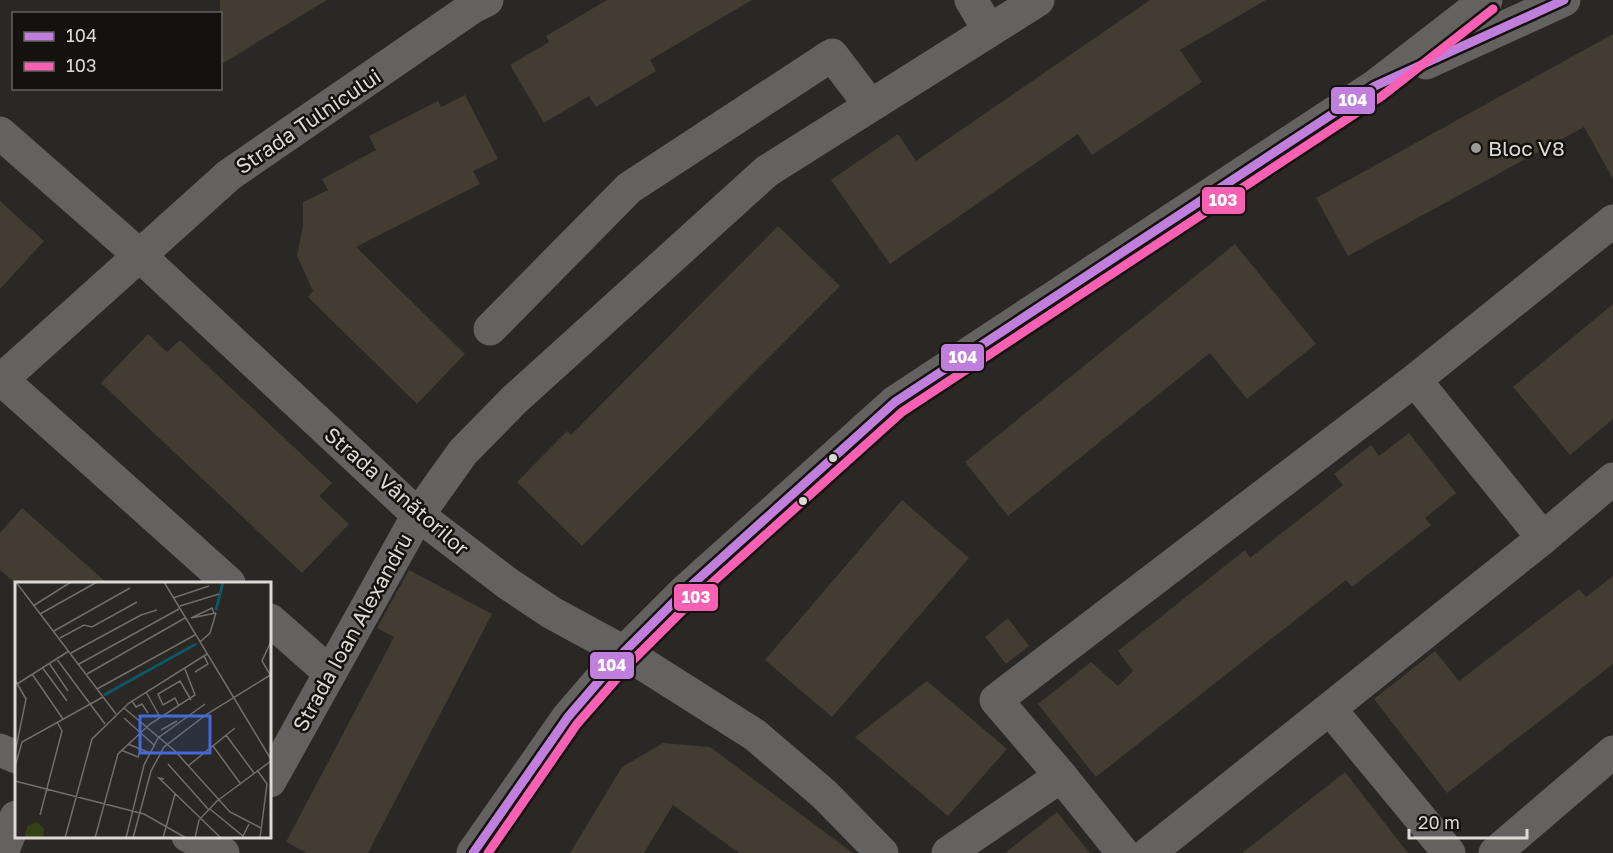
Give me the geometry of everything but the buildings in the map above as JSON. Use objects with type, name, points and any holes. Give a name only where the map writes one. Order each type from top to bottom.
[{"type":"main road","points":[[473,853],[568,717],[624,652],[685,591],[895,402],[1375,86],[1486,0]]},
{"type":"main road","points":[[1375,86],[1564,0]]},
{"type":"street","points":[[971,0],[989,30]]},
{"type":"street","name":"Strada Ioan Alexandru","points":[[272,777],[418,515],[463,452],[531,384],[767,171],[1038,0]]},
{"type":"street","name":"Strada Tulnicului","points":[[0,379],[229,175],[476,2]]},
{"type":"street","points":[[490,329],[628,188],[832,55],[870,105]]},
{"type":"street","name":"Strada Vânătorilor","points":[[0,133],[138,254],[418,515],[507,583],[552,613],[624,652],[755,735],[824,794],[882,853]]},
{"type":"street","points":[[1123,853],[1062,776],[996,700],[1415,380],[1613,221]]},
{"type":"street","points":[[0,379],[228,582]]},
{"type":"street","points":[[1415,380],[1543,538]]},
{"type":"street","points":[[1149,853],[1543,538],[1613,479]]},
{"type":"street","points":[[272,622],[329,672]]},
{"type":"street","points":[[1329,709],[1449,853]]},
{"type":"street","points":[[0,750],[15,757]]},
{"type":"street","points":[[1495,853],[1613,752]]},
{"type":"street","points":[[948,853],[1062,776]]},
{"type":"street","points":[[2,853],[15,820]]},
{"type":"street","points":[[190,838],[223,853]]},
{"type":"street","points":[[231,853],[239,838]]},
{"type":"transit line","name":"104","points":[[473,853],[568,717],[624,652],[685,591],[895,402],[1375,86],[1564,0]]},
{"type":"transit line","name":"103","points":[[488,853],[577,724],[633,660],[693,600],[902,412],[1382,96],[1493,9]]},
{"type":"place","name":"Bloc V8","points":[[1476,148]]}]
